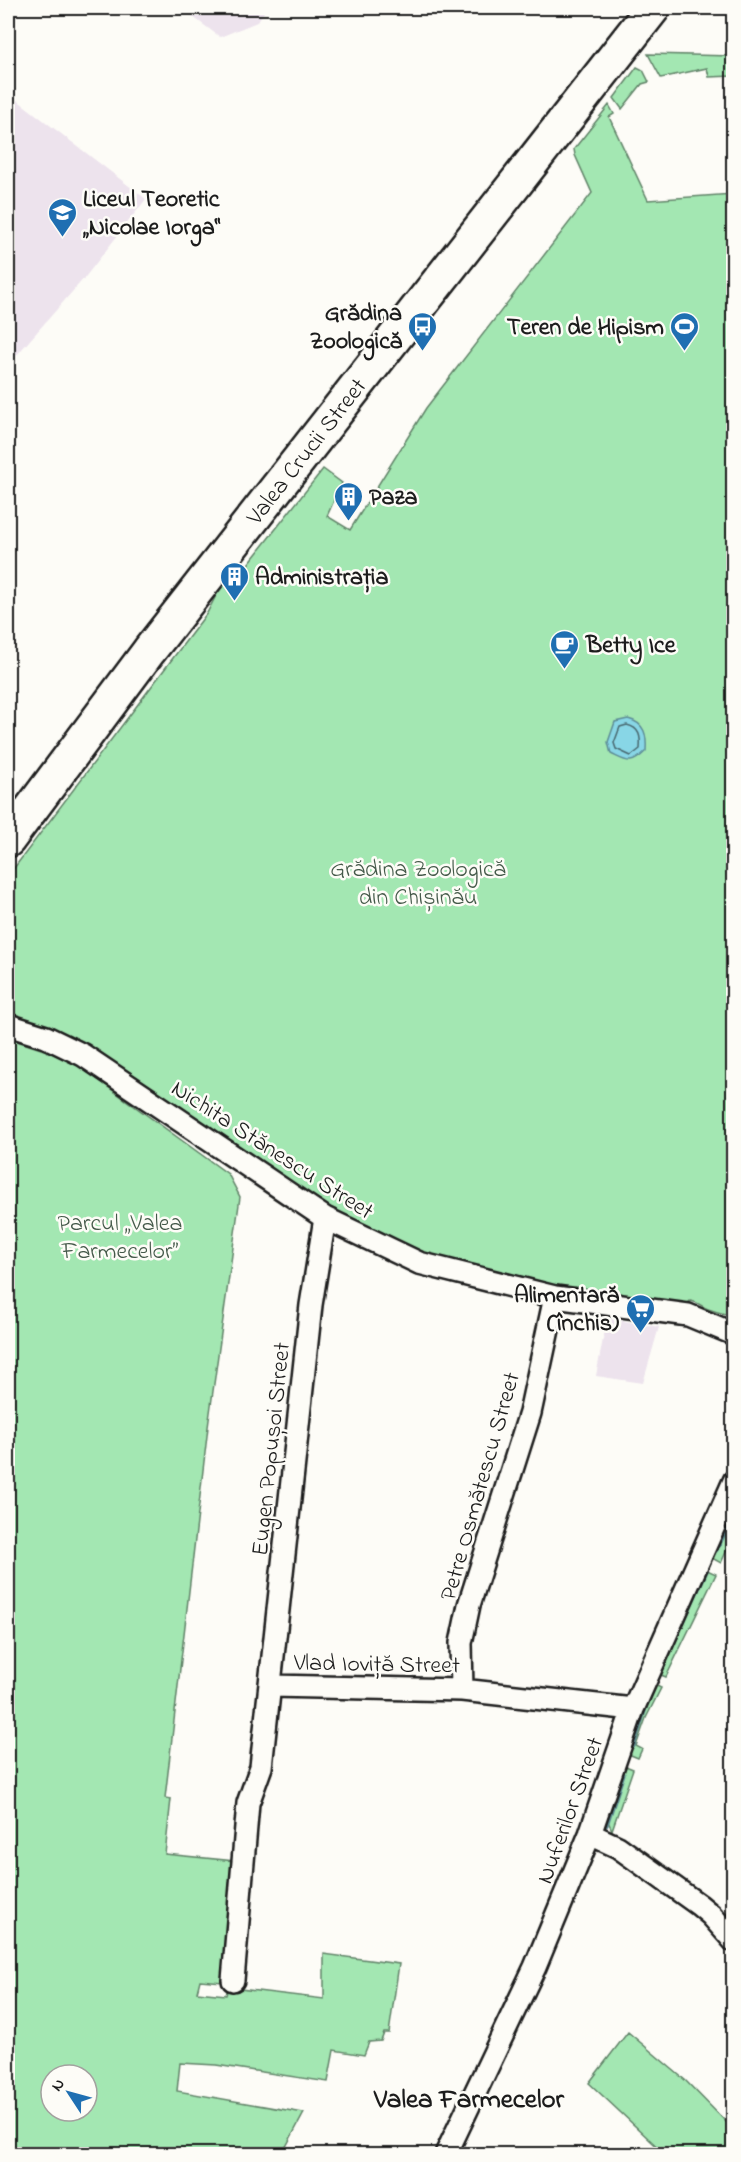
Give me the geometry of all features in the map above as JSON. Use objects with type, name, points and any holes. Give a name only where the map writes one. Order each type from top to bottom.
[{"type":"main road","name":"Valea Crucii Street","points":[[8,840],[149,651],[652,8]]},
{"type":"street","name":"Nichita Stănescu Street","points":[[8,1025],[46,1037],[83,1055],[325,1218],[419,1263],[555,1297],[688,1315],[734,1334]]},
{"type":"street","name":"Eugen Popușoi Street","points":[[271,1686],[311,1305],[325,1218]]},
{"type":"street","name":"Petre Osmătescu Street","points":[[462,1690],[461,1643],[469,1605],[530,1413],[555,1297]]},
{"type":"street","name":"Nuferilor Street","points":[[446,2154],[536,1967],[590,1834],[633,1709],[734,1481]]},
{"type":"street","name":"Vlad Ioviță Street","points":[[233,1980],[248,1803],[261,1767],[271,1686],[462,1690],[633,1709]]},
{"type":"street","points":[[590,1834],[618,1847],[699,1905],[734,1941]]},
{"type":"shaded area","points":[[181,8],[267,8],[257,22],[220,37]]},
{"type":"shaded area","name":"Liceul Teoretic „Nicolae Iorga“","points":[[8,93],[146,199],[86,276],[8,365]]},
{"type":"shaded area","points":[[607,1318],[659,1327],[643,1383],[596,1376]]},
{"type":"green space","points":[[648,54],[733,56],[733,76],[709,77],[707,68],[661,78]]},
{"type":"green space","points":[[637,67],[643,70],[649,82],[642,84],[622,109],[614,98]]},
{"type":"green space","name":"Grădina Zoologică din Chișinău","points":[[609,105],[614,114],[609,117],[648,200],[733,194],[733,1316],[690,1301],[687,1304],[529,1285],[449,1264],[392,1241],[345,1219],[255,1157],[194,1120],[8,1017],[8,876],[207,613],[228,572],[238,577],[323,469],[342,483],[327,516],[350,530],[426,408],[592,193],[574,149]]},
{"type":"green space","name":"Parcul „Valea Farmecelor”","points":[[8,1038],[68,1058],[228,1174],[240,1197],[208,1427],[165,1798],[171,1799],[165,1854],[235,1861],[223,1982],[200,1980],[197,1992],[226,1995],[229,1984],[240,1983],[240,1989],[324,1999],[324,1954],[399,1964],[389,2033],[384,2033],[381,2041],[369,2042],[364,2055],[334,2050],[328,2082],[216,2065],[180,2063],[177,2091],[304,2113],[282,2154],[8,2154]]},
{"type":"green space","points":[[733,1508],[733,1537],[721,1563],[710,1557]]},
{"type":"green space","points":[[705,1569],[716,1574],[666,1677],[656,1673]]},
{"type":"green space","points":[[651,1683],[661,1688],[646,1718],[636,1746],[642,1749],[638,1758],[626,1753]]},
{"type":"green space","points":[[623,1765],[633,1769],[612,1830],[605,1815]]},
{"type":"green space","points":[[628,2032],[685,2080],[733,2129],[733,2154],[665,2154],[589,2083]]},
{"type":"water","points":[[628,719],[638,723],[645,735],[646,751],[633,761],[611,754],[608,742],[615,722]]},
{"type":"waterway","points":[[716,1550],[734,1514]]},
{"type":"waterway","points":[[681,1626],[706,1571]]},
{"type":"waterway","points":[[633,1746],[646,1705]]},
{"type":"waterway","points":[[606,1825],[623,1774]]},
{"type":"place","name":"Liceul Teoretic „Nicolae Iorga“","points":[[62,238]]},
{"type":"place","name":"Grădina Zoologică","points":[[423,352]]},
{"type":"place","name":"Teren de Hipism","points":[[685,352]]},
{"type":"place","name":"Paza","points":[[348,522]]},
{"type":"place","name":"Administrația","points":[[234,602]]},
{"type":"place","name":"Betty Ice","points":[[565,670]]},
{"type":"place","name":"Alimentară (închis)","points":[[640,1334]]},
{"type":"district","name":"Valea Farmecelor","points":[[469,2098]]}]
